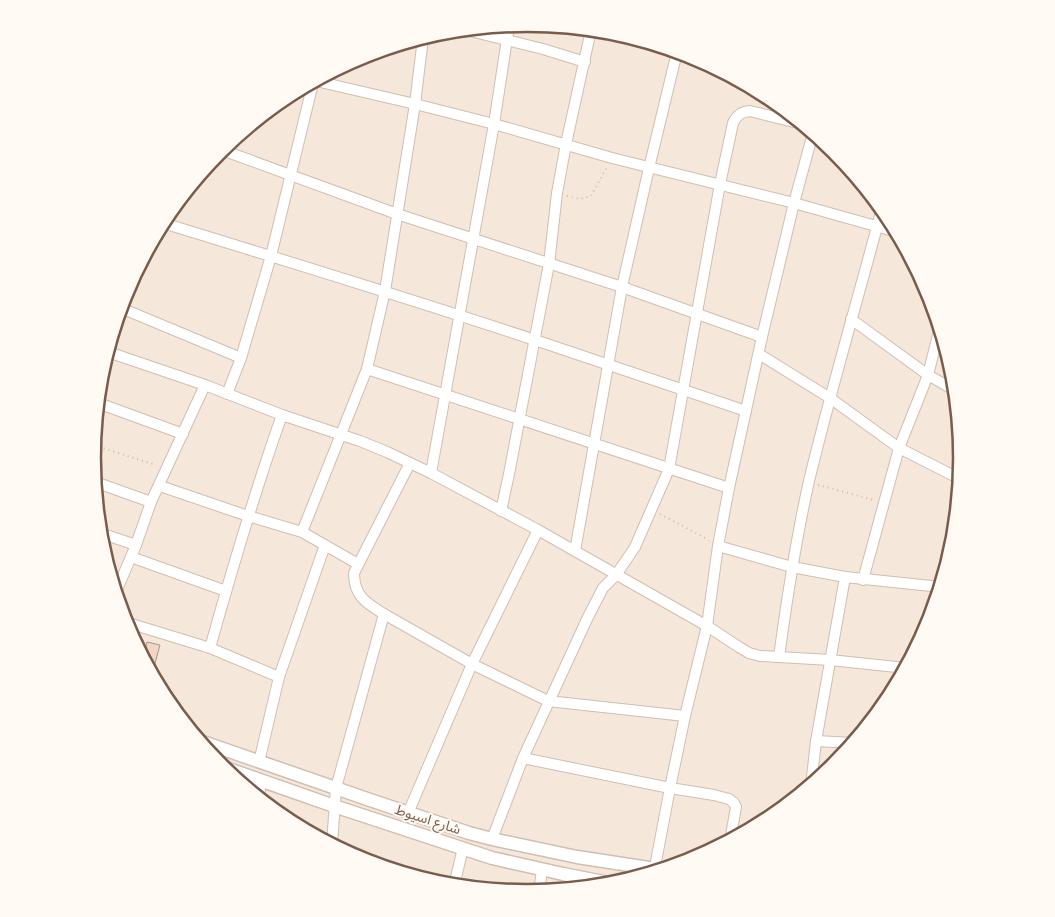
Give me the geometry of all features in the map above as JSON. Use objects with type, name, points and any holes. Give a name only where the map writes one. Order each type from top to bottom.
[{"type":"street","points":[[431,473],[494,124],[508,33]]},
{"type":"street","points":[[485,35],[585,62]]},
{"type":"street","points":[[501,511],[548,264],[557,193],[566,144],[590,37]]},
{"type":"street","points":[[302,532],[368,368],[385,291],[415,104],[422,46]]},
{"type":"street","points":[[575,551],[622,287],[675,59]]},
{"type":"street","points":[[326,83],[494,124],[649,168],[794,203],[886,229]]},
{"type":"street","points":[[227,394],[241,358],[271,256],[311,92]]},
{"type":"street","points":[[492,839],[523,758],[599,594],[616,575],[635,548],[669,469],[720,184],[733,123],[736,116],[742,112],[750,111],[785,120]]},
{"type":"street","points":[[658,864],[670,788],[707,626],[718,546],[729,488],[762,337],[811,141]]},
{"type":"street","points":[[230,153],[397,214],[622,287],[762,337]]},
{"type":"street","points":[[779,657],[792,567],[809,483],[830,398],[879,218]]},
{"type":"street","points":[[171,225],[385,291],[746,411]]},
{"type":"street","points":[[128,311],[241,358]]},
{"type":"street","points":[[851,319],[928,375],[947,386]]},
{"type":"street","points":[[863,580],[899,448],[928,375],[937,340]]},
{"type":"street","points":[[115,354],[360,441],[410,463],[538,530],[707,626],[749,653],[760,656],[830,660],[898,668]]},
{"type":"street","points":[[759,354],[830,398],[899,448],[953,476]]},
{"type":"street","points":[[368,368],[729,488]]},
{"type":"street","points":[[120,582],[151,502],[205,386]]},
{"type":"street","points":[[105,405],[183,434]]},
{"type":"street","points":[[210,648],[248,516],[282,414]]},
{"type":"street","points":[[410,463],[354,573],[356,590],[367,604],[472,664],[548,701],[685,716]]},
{"type":"street","points":[[102,484],[151,502]]},
{"type":"street","points":[[160,486],[302,532],[358,564]]},
{"type":"street","points":[[408,813],[472,664],[538,530]]},
{"type":"street","points":[[109,536],[136,545]]},
{"type":"street","points":[[259,762],[279,677],[325,545]]},
{"type":"street","points":[[718,546],[792,567],[846,578],[934,586]]},
{"type":"street","points":[[131,557],[226,591]]},
{"type":"street","points":[[812,775],[816,741],[846,578]]},
{"type":"street","points":[[332,837],[336,788],[384,614]]},
{"type":"street","points":[[135,625],[210,648],[279,677]]},
{"type":"street","points":[[816,741],[845,743]]},
{"type":"street","name":"شارع اسيوط","points":[[213,746],[408,813],[492,839],[577,857],[645,868]]},
{"type":"street","points":[[523,758],[729,799],[736,807],[732,832]]},
{"type":"street","name":"شارع اسيوط","points":[[240,773],[492,858],[591,880]]},
{"type":"street","points":[[260,789],[261,780]]},
{"type":"street","points":[[456,878],[464,848]]},
{"type":"street","points":[[540,884],[542,870]]},
{"type":"path","points":[[557,193],[580,199],[591,196],[612,158]]},
{"type":"path","points":[[101,448],[168,469]]},
{"type":"path","points":[[809,483],[884,503]]},
{"type":"path","points":[[651,510],[718,546]]},
{"type":"shaded area","points":[[528,32],[583,36],[638,47],[664,55],[716,76],[741,90],[764,104],[808,138],[829,157],[865,199],[882,222],[910,270],[921,295],[939,348],[950,403],[953,431],[953,486],[950,514],[939,569],[931,595],[910,647],[896,672],[882,695],[848,739],[829,760],[787,796],[764,813],[716,841],[691,852],[638,870],[583,881],[555,884],[500,884],[472,881],[417,870],[391,862],[339,841],[314,827],[291,813],[247,779],[226,760],[190,718],[173,695],[145,647],[134,622],[116,569],[105,514],[102,486],[101,458],[105,403],[116,348],[124,322],[145,270],[159,245],[173,222],[207,178],[226,157],[268,121],[291,104],[339,76],[364,65],[417,47],[472,36],[500,33]]},
{"type":"building","points":[[147,642],[160,645],[155,664],[145,648]]}]
